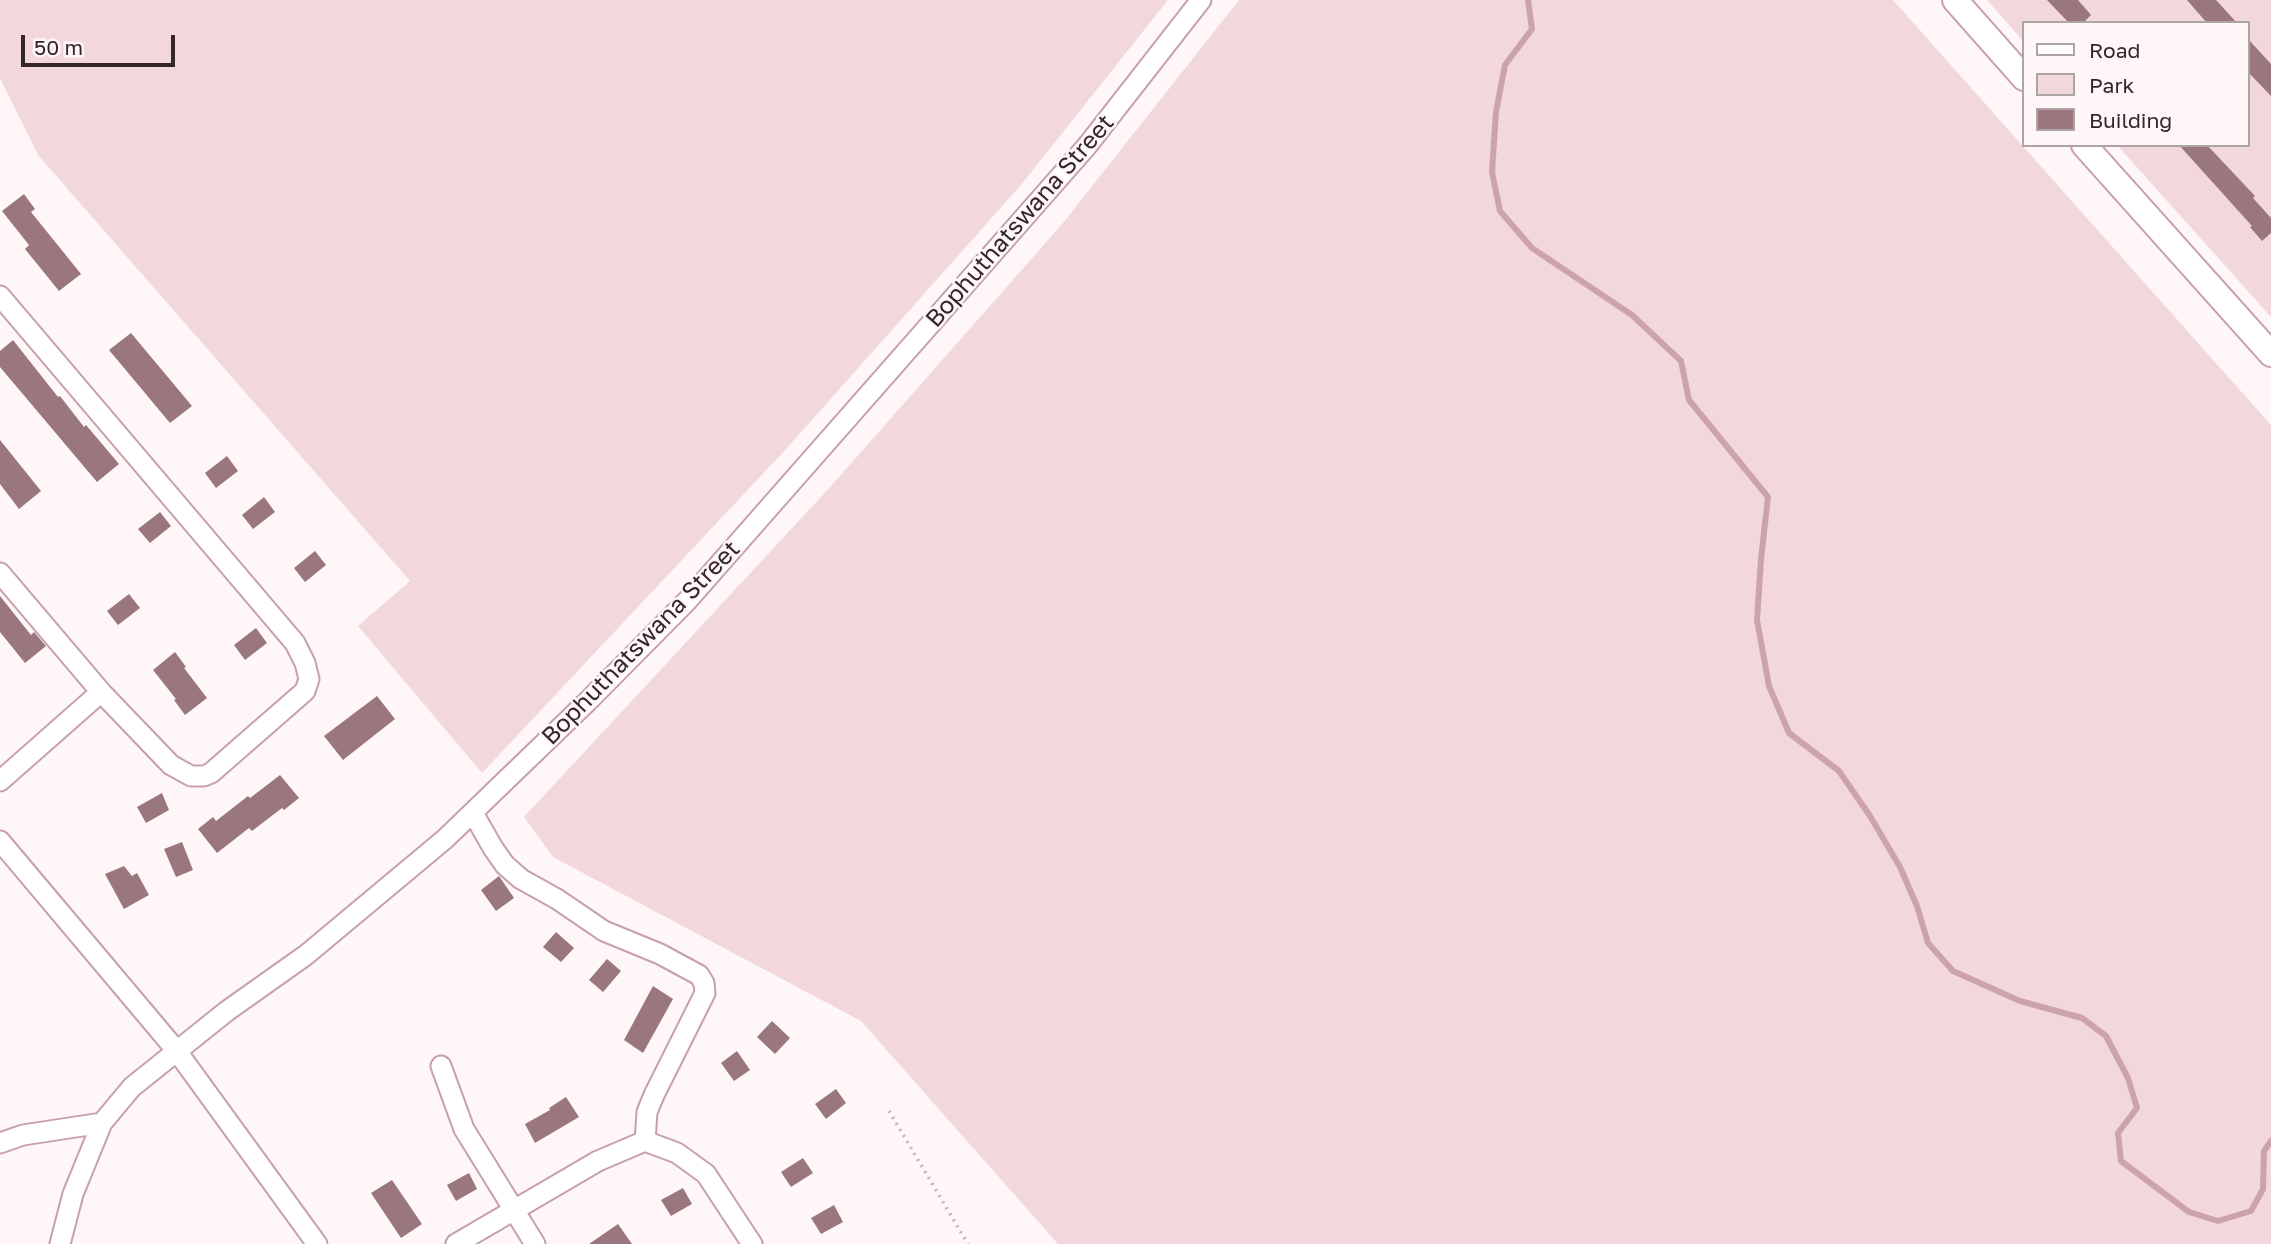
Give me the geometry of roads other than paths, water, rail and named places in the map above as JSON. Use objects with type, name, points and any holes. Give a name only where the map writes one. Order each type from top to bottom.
[{"type":"street","name":"Bophuthatswana Street","points":[[60,1244],[73,1194],[102,1123],[132,1087],[227,1011],[306,955],[445,839],[641,648],[687,601],[1087,146],[1200,0]]},
{"type":"street","points":[[1955,0],[2022,76]]},
{"type":"street","points":[[2086,147],[2271,354]]},
{"type":"street","points":[[0,296],[295,643],[309,679],[305,691],[211,773],[198,777],[181,771],[171,765],[101,692],[0,573]]},
{"type":"street","points":[[0,782],[101,692]]},
{"type":"street","points":[[473,813],[505,865],[521,879],[557,899],[604,931],[660,954],[699,975],[704,984],[705,993],[653,1095],[645,1141]]},
{"type":"street","points":[[0,841],[176,1051],[317,1244]]},
{"type":"street","points":[[441,1066],[464,1129],[535,1244]]},
{"type":"street","points":[[0,1143],[23,1135],[102,1123]]},
{"type":"street","points":[[456,1244],[598,1161],[645,1141],[677,1153],[706,1174],[752,1244]]},
{"type":"waterway","points":[[1528,0],[1532,29],[1505,65],[1496,112],[1492,172],[1500,211],[1532,248],[1632,315],[1681,361],[1689,400],[1768,497],[1757,620],[1769,686],[1789,733],[1839,771],[1900,867],[1917,906],[1928,943],[1953,971],[2020,1001],[2082,1018],[2106,1036],[2128,1078],[2137,1108],[2118,1133],[2121,1161],[2189,1212],[2218,1221],[2251,1211],[2263,1189],[2264,1151],[2271,1141]]}]
